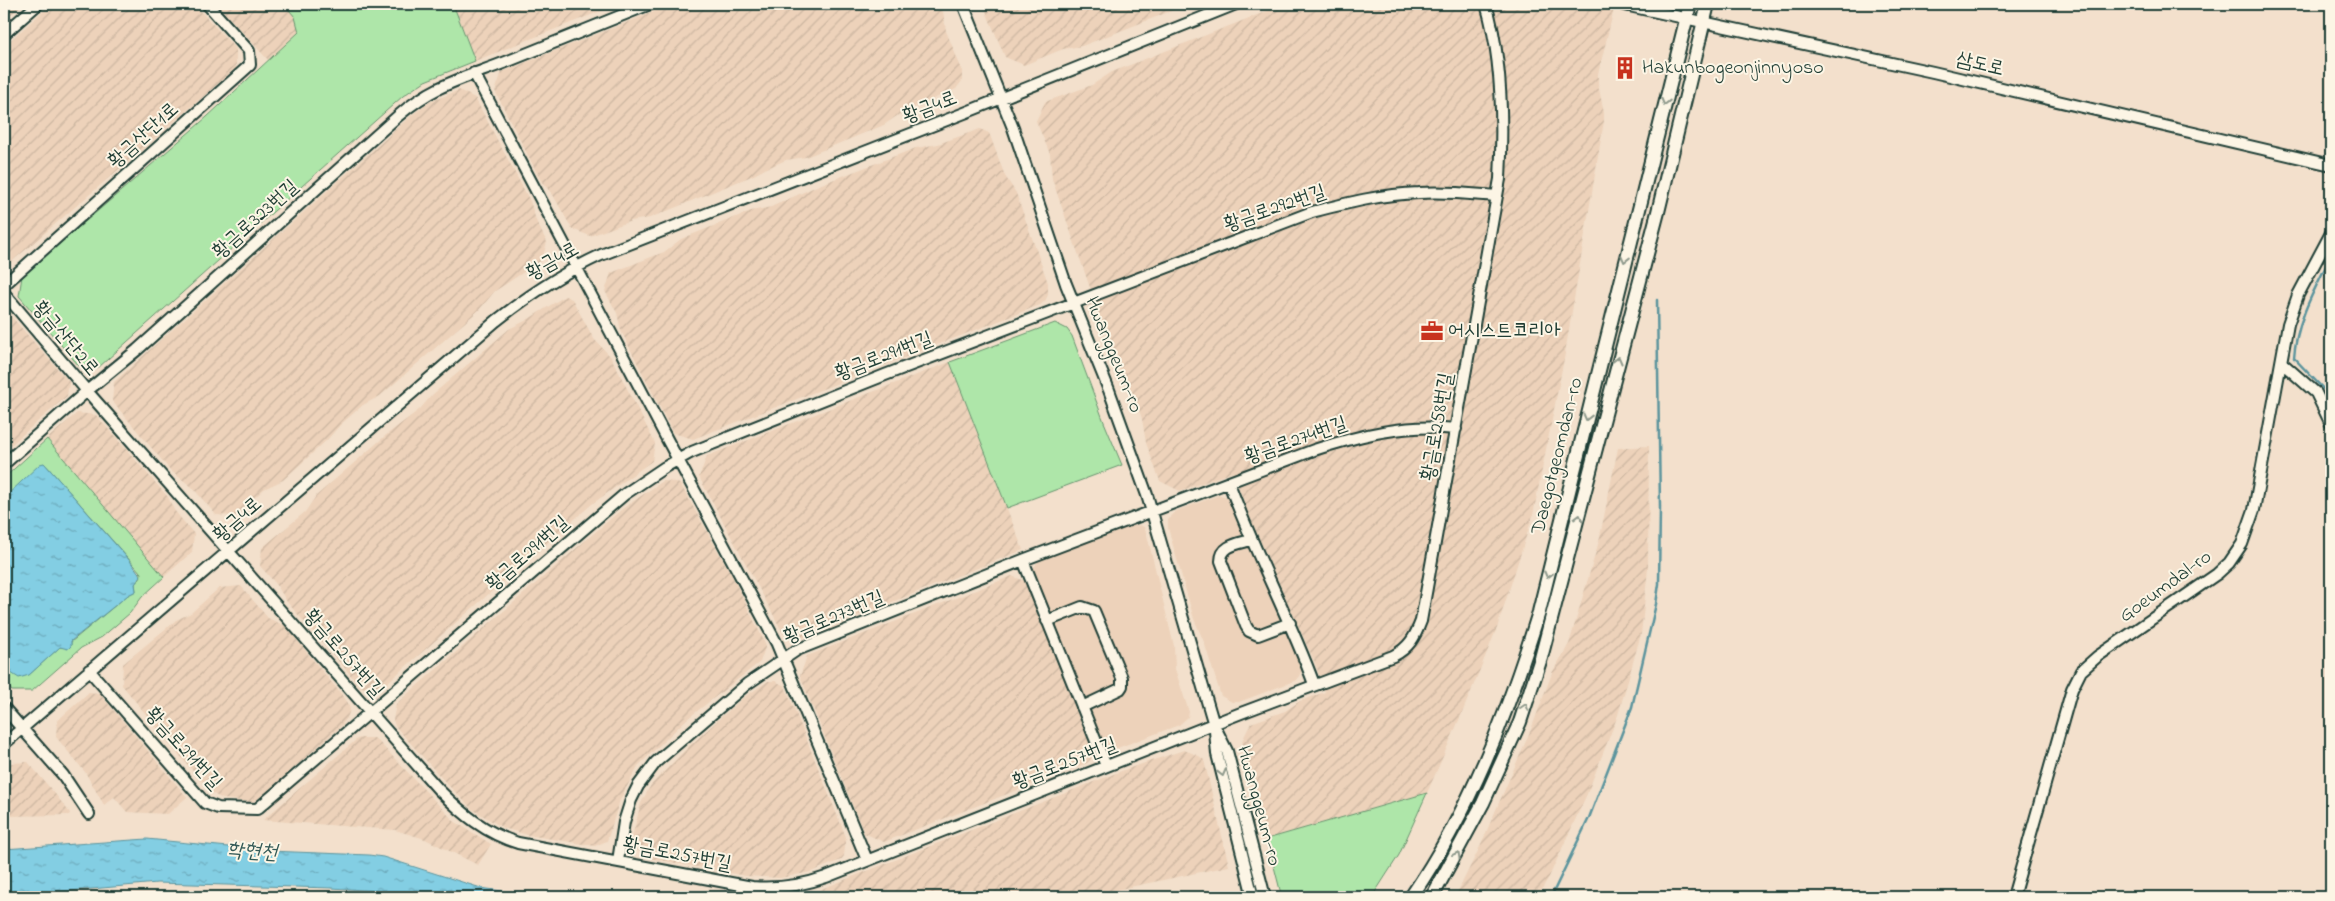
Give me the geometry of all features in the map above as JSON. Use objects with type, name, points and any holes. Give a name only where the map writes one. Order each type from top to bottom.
[{"type":"main road","name":"Daegotgeomdan-ro","points":[[1411,897],[1447,837],[1481,770],[1500,727],[1521,671],[1544,593],[1690,4]]},
{"type":"main road","name":"Daegotgeomdan-ro","points":[[1432,897],[1483,803],[1520,722],[1541,658],[1658,212],[1708,4]]},
{"type":"street","points":[[4,34],[38,4]]},
{"type":"street","name":"황금산단1로","points":[[4,285],[250,65],[249,51],[207,4]]},
{"type":"street","name":"황금로323번길","points":[[87,390],[137,350],[410,105],[433,90],[650,4]]},
{"type":"street","name":"Hwanggeum-ro","points":[[963,4],[1000,98],[1073,303],[1109,390],[1153,511],[1181,619],[1214,725],[1227,751],[1265,897]]},
{"type":"street","name":"황금4로","points":[[4,744],[496,320],[538,289],[577,266],[1236,4]]},
{"type":"street","name":"삼도로","points":[[1620,4],[1924,70],[2331,165]]},
{"type":"street","name":"황금로258번길","points":[[1214,725],[1314,684],[1403,651],[1416,634],[1421,621],[1497,196],[1501,158],[1499,85],[1489,7]]},
{"type":"street","points":[[474,73],[784,658],[867,860]]},
{"type":"street","name":"황금로292번길","points":[[1073,303],[1282,223],[1336,206],[1366,199],[1420,193],[1497,196]]},
{"type":"street","name":"Goeumdal-ro","points":[[2013,897],[2053,752],[2072,689],[2081,671],[2112,647],[2217,574],[2229,563],[2242,544],[2254,510],[2280,362],[2293,308],[2331,233]]},
{"type":"street","name":"황금산단2로","points":[[4,293],[87,390],[4,464]]},
{"type":"street","name":"황금로291번길","points":[[89,670],[201,799],[210,806],[218,808],[253,810],[262,807],[612,504],[641,482],[677,459],[885,375],[1073,303]]},
{"type":"street","points":[[2280,362],[2316,393],[2331,424]]},
{"type":"street","points":[[87,390],[229,551]]},
{"type":"street","name":"황금로274번길","points":[[1153,511],[1314,450],[1361,437],[1422,426],[1456,429]]},
{"type":"street","points":[[1229,483],[1251,540],[1290,623],[1314,684]]},
{"type":"street","name":"황금로273번길","points":[[618,861],[627,810],[638,786],[647,773],[670,748],[716,708],[784,658],[845,630],[1153,511]]},
{"type":"street","points":[[1251,540],[1224,549],[1221,554],[1221,560],[1246,626],[1249,631],[1258,635],[1290,623]]},
{"type":"street","name":"황금로257번길","points":[[229,551],[439,790],[457,808],[481,827],[518,843],[752,887],[777,888],[809,883],[1214,725]]},
{"type":"street","points":[[1023,560],[1106,766]]},
{"type":"street","points":[[1048,621],[1082,607],[1090,608],[1095,613],[1122,678],[1120,689],[1082,707]]},
{"type":"street","points":[[4,708],[63,774],[89,814]]},
{"type":"street","name":"Hwanggeum-ro","points":[[1214,725],[1217,754],[1253,897]]},
{"type":"shaded area","points":[[4,4],[23,4],[4,20]]},
{"type":"shaded area","points":[[51,4],[194,4],[236,49],[236,68],[9,264],[4,264],[4,46]]},
{"type":"shaded area","points":[[217,4],[284,4],[296,17],[299,32],[269,61]]},
{"type":"shaded area","points":[[453,4],[604,4],[606,9],[475,61]]},
{"type":"shaded area","points":[[673,4],[942,4],[946,31],[962,70],[962,81],[956,89],[901,113],[884,125],[806,157],[786,160],[650,218],[631,221],[590,236],[572,229],[553,195],[541,181],[495,91],[502,72]]},
{"type":"shaded area","points":[[983,4],[1189,4],[1082,46],[1063,49],[1024,65],[1005,57]]},
{"type":"shaded area","points":[[1285,4],[1592,4],[1614,9],[1598,74],[1604,121],[1564,359],[1533,515],[1497,628],[1460,718],[1427,793],[1267,839],[1242,741],[1251,723],[1285,711],[1300,701],[1325,692],[1315,663],[1250,518],[1233,472],[1180,491],[1160,481],[1146,443],[1142,419],[1134,396],[1122,376],[1052,179],[1050,154],[1036,121],[1045,102],[1092,85],[1112,72]]},
{"type":"shaded area","points":[[459,90],[475,98],[530,201],[537,223],[547,242],[542,260],[495,291],[479,310],[380,396],[363,405],[283,480],[264,489],[235,516],[216,515],[192,487],[171,471],[112,401],[114,382],[412,115],[430,102]]},
{"type":"shaded area","points":[[980,129],[989,133],[1005,176],[1016,193],[1048,283],[1048,295],[1045,301],[1040,305],[693,439],[673,433],[621,331],[617,313],[605,291],[611,273],[664,252],[681,239],[751,211],[771,207],[819,185],[916,148],[938,144]]},
{"type":"shaded area","points":[[565,296],[572,299],[594,339],[611,357],[655,443],[652,461],[592,504],[380,689],[361,687],[287,602],[276,584],[260,566],[262,548],[305,512],[316,496],[385,436],[420,409],[432,395],[509,329]]},
{"type":"shaded area","points":[[4,308],[69,382],[67,396],[4,451]]},
{"type":"shaded area","points":[[950,362],[1023,550],[802,638],[783,633],[699,477],[707,456]]},
{"type":"shaded area","points":[[77,413],[96,415],[168,497],[174,510],[194,534],[192,552],[164,577],[47,439]]},
{"type":"shaded area","points":[[1649,446],[1648,569],[1641,634],[1618,715],[1587,794],[1549,877],[1537,897],[1455,897],[1478,851],[1532,727],[1552,673],[1569,644],[1599,541],[1618,448]]},
{"type":"shaded area","points":[[663,481],[676,482],[681,485],[733,578],[766,645],[760,662],[687,719],[638,766],[620,800],[607,841],[595,846],[528,835],[503,828],[472,809],[395,726],[393,720],[396,704],[622,509]]},
{"type":"shaded area","points":[[1219,495],[1228,497],[1230,501],[1243,534],[1291,638],[1302,670],[1297,680],[1239,702],[1232,702],[1221,696],[1204,642],[1194,619],[1168,528],[1168,520],[1176,511]]},
{"type":"shaded area","points":[[1140,525],[1144,527],[1147,535],[1174,646],[1175,669],[1189,712],[1188,717],[1179,725],[1112,750],[1103,746],[1033,569],[1039,560],[1130,526]]},
{"type":"shaded area","points":[[1012,576],[1027,582],[1093,746],[1091,759],[1087,763],[884,842],[864,833],[800,676],[807,656]]},
{"type":"shaded area","points":[[241,586],[268,618],[285,626],[343,696],[350,710],[341,726],[271,788],[251,802],[223,799],[215,795],[185,762],[122,685],[123,664],[176,620],[191,613],[219,588]]},
{"type":"shaded area","points":[[768,681],[775,681],[785,686],[846,837],[844,856],[841,860],[811,872],[780,878],[746,876],[643,857],[631,841],[641,803],[651,785],[687,748],[743,698]]},
{"type":"shaded area","points":[[89,692],[99,693],[187,797],[168,814],[127,812],[114,797],[104,805],[85,772],[56,737],[57,721]]},
{"type":"shaded area","points":[[374,738],[378,741],[454,821],[491,844],[478,865],[425,839],[395,830],[263,820],[357,739]]},
{"type":"shaded area","points":[[1184,750],[1204,760],[1229,866],[1083,897],[801,897],[1124,770]]},
{"type":"shaded area","points":[[28,762],[70,813],[69,815],[4,816],[4,770],[11,763]]},
{"type":"green space","points":[[284,4],[453,4],[475,61],[425,81],[403,96],[99,367],[79,366],[19,296],[22,276],[207,117],[299,32],[295,17]]},
{"type":"green space","points":[[1055,323],[1067,329],[1072,336],[1122,465],[1007,508],[950,362]]},
{"type":"green space","points":[[47,439],[164,577],[142,597],[130,613],[102,637],[81,648],[32,691],[12,691],[4,682],[4,660],[11,673],[29,675],[60,647],[68,648],[71,646],[71,642],[128,595],[136,591],[135,583],[140,579],[141,573],[44,463],[4,498],[4,478]]},
{"type":"green space","points":[[1427,793],[1399,855],[1372,897],[1284,897],[1280,890],[1267,839]]},
{"type":"water","points":[[44,463],[141,576],[135,584],[136,591],[128,595],[71,641],[71,646],[68,649],[60,647],[29,675],[19,678],[11,673],[4,660],[4,498],[40,464]]},
{"type":"water","name":"학현천","points":[[147,839],[269,851],[383,857],[481,888],[543,897],[422,897],[396,892],[331,888],[157,883],[4,897],[4,849]]},
{"type":"waterway","points":[[2331,256],[2302,318],[2294,358],[2331,397]]},
{"type":"waterway","points":[[1551,897],[1589,818],[1632,707],[1656,604],[1659,584],[1660,507],[1657,300]]},
{"type":"place","name":"Hakunbogeonjinnyoso","points":[[1625,68]]},
{"type":"place","name":"어시스트코리아","points":[[1432,331]]}]
